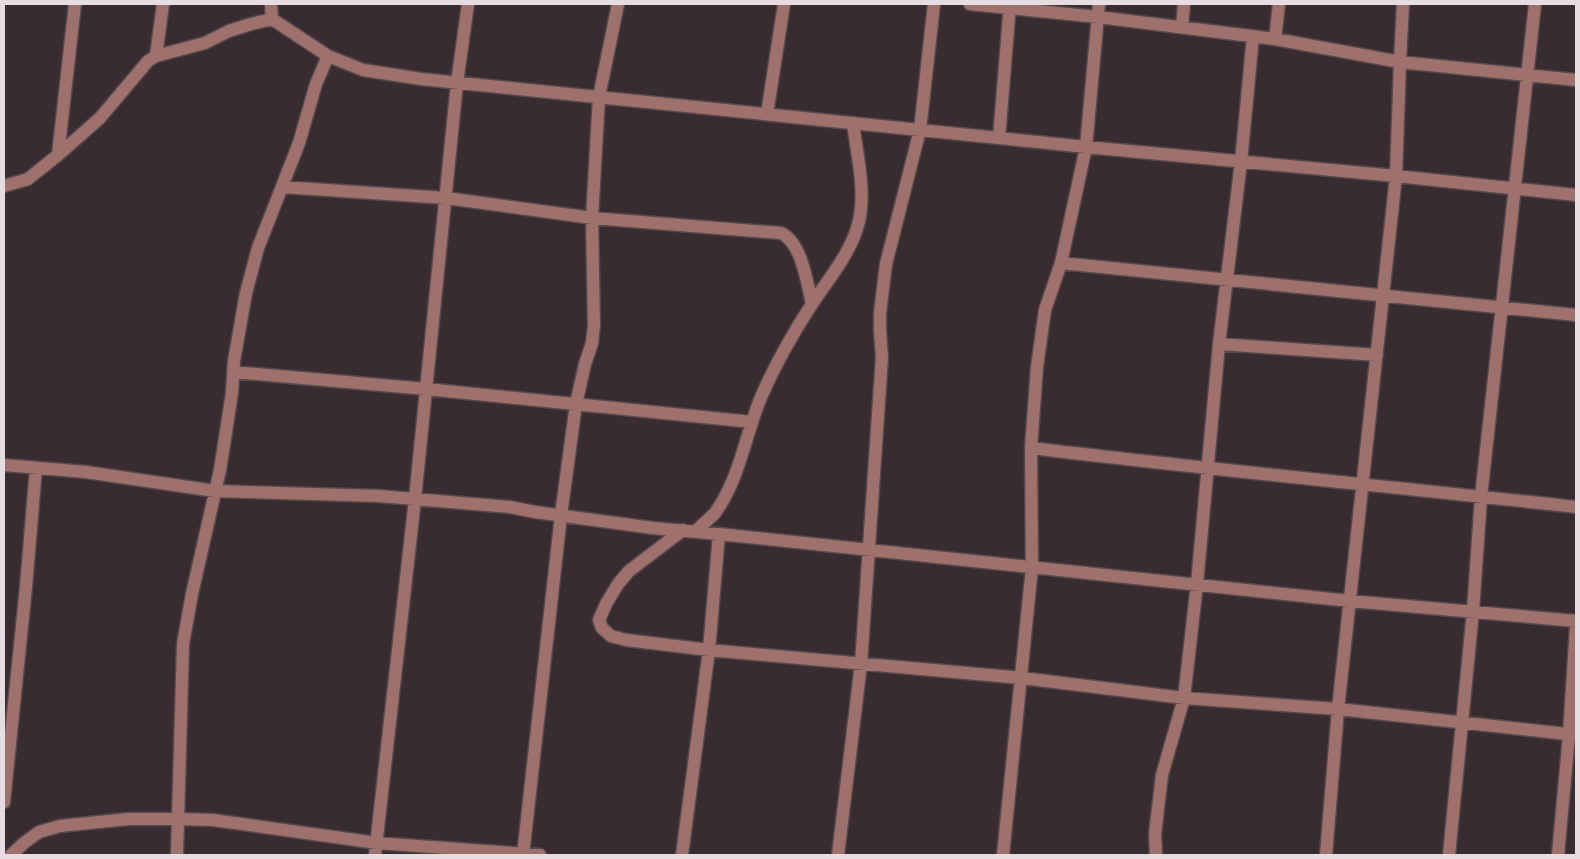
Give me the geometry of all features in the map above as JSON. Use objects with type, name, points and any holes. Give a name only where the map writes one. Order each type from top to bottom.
[{"type":"street","points":[[58,155],[75,4]]},
{"type":"street","points":[[156,56],[163,4]]},
{"type":"street","points":[[271,4],[272,19]]},
{"type":"street","points":[[376,849],[415,499],[457,83],[468,4]]},
{"type":"street","points":[[523,855],[561,515],[576,404],[592,343],[594,325],[592,218],[600,97],[618,4]]},
{"type":"street","points":[[767,114],[784,4]]},
{"type":"street","points":[[838,855],[861,664],[882,356],[880,313],[886,264],[920,130],[934,4]]},
{"type":"street","points":[[970,4],[1010,6],[1253,36],[1400,62],[1576,80]]},
{"type":"street","points":[[1003,855],[1032,567],[1031,448],[1037,367],[1045,310],[1061,263],[1086,147],[1099,4]]},
{"type":"street","points":[[1182,27],[1184,4]]},
{"type":"street","points":[[1275,39],[1279,4]]},
{"type":"street","points":[[1326,855],[1338,709],[1396,176],[1403,4]]},
{"type":"street","points":[[1449,855],[1463,723],[1481,497],[1534,4]]},
{"type":"street","points":[[999,138],[1010,6]]},
{"type":"street","points":[[4,186],[28,179],[58,155],[100,118],[142,66],[156,56],[205,43],[228,31],[272,19],[328,56],[363,70],[457,83],[1576,195]]},
{"type":"street","points":[[1156,855],[1155,834],[1162,775],[1184,698],[1197,584],[1219,344],[1241,162],[1253,36]]},
{"type":"street","points":[[177,855],[183,644],[222,460],[233,372],[250,275],[258,248],[299,143],[316,84],[328,56]]},
{"type":"street","points":[[853,123],[862,203],[859,223],[846,252],[785,350],[762,396],[735,476],[725,498],[713,515],[629,571],[618,584],[599,620],[602,628],[611,636],[626,640],[709,650],[1022,678],[1184,698],[1338,709],[1573,735]]},
{"type":"street","points":[[282,187],[446,198],[592,218],[781,233],[789,237],[794,245],[803,266],[812,304]]},
{"type":"street","points":[[1061,263],[1576,315]]},
{"type":"street","points":[[1219,344],[1377,355]]},
{"type":"street","points":[[233,372],[426,389],[752,422]]},
{"type":"street","points":[[1031,448],[1208,469],[1576,507]]},
{"type":"street","points":[[4,465],[86,472],[215,490],[273,491],[415,499],[510,507],[653,528],[1576,622]]},
{"type":"street","points":[[4,802],[36,468]]},
{"type":"street","points":[[682,855],[709,650],[719,534]]},
{"type":"street","points":[[1558,855],[1573,735],[1576,626]]},
{"type":"street","points":[[11,855],[39,832],[60,826],[128,819],[212,820],[376,849],[540,855]]}]
